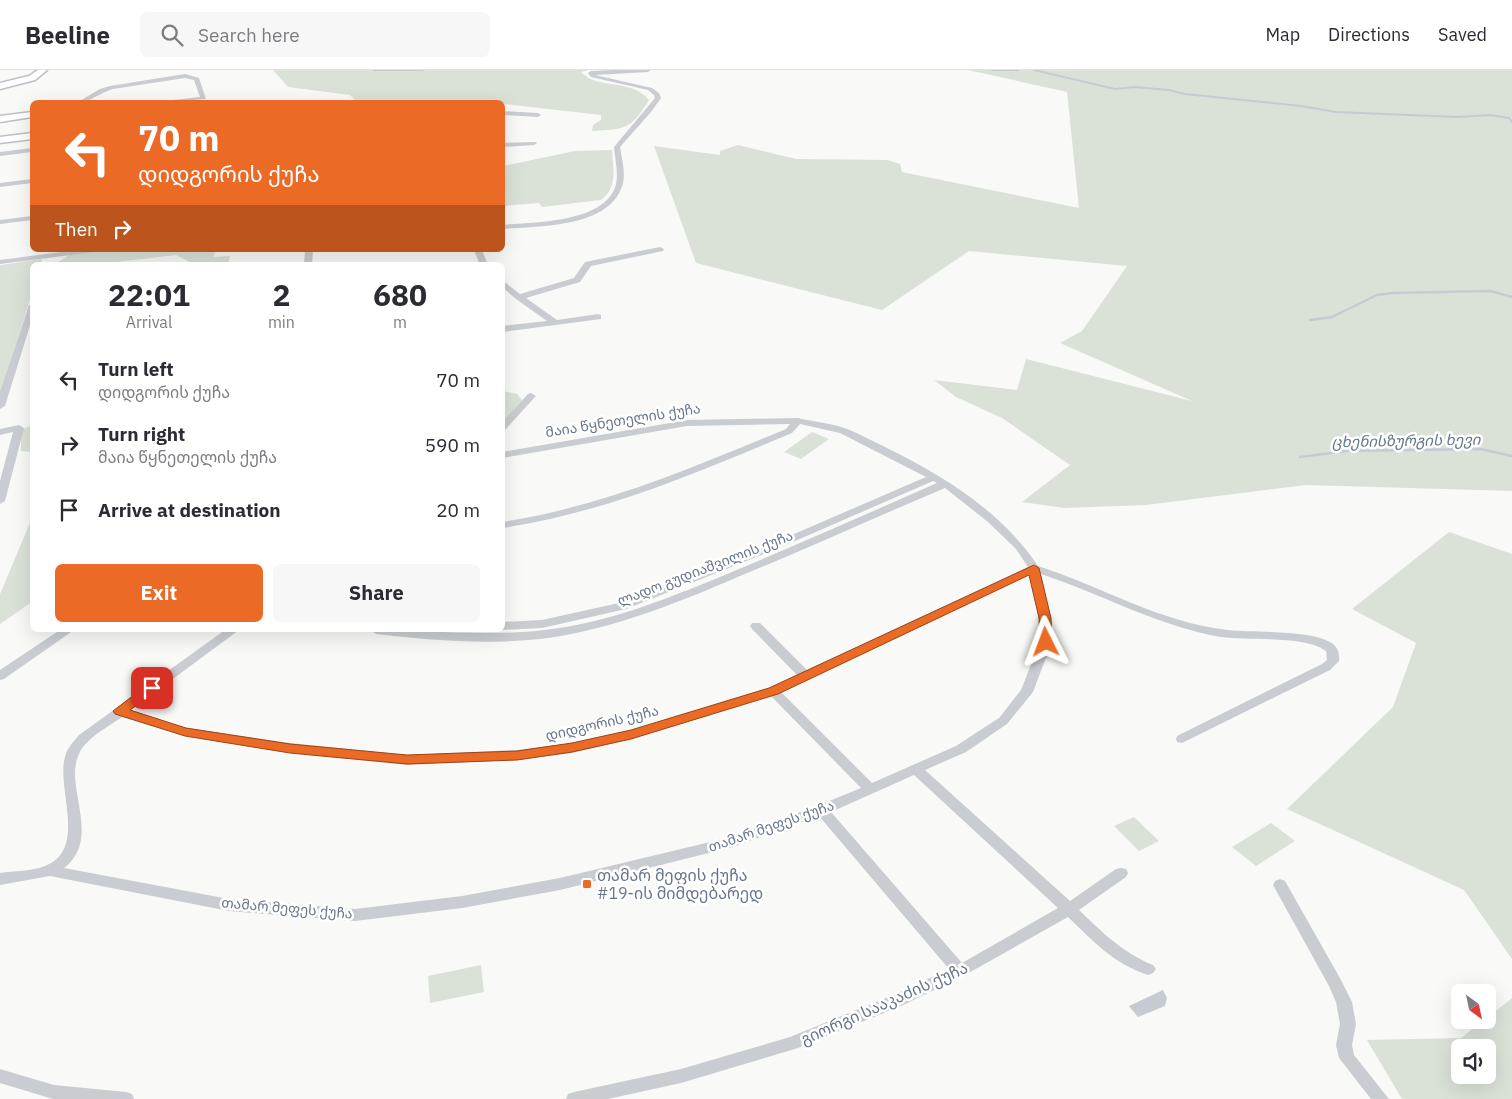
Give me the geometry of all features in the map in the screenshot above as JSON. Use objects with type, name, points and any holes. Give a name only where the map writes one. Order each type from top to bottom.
[{"type":"main road","points":[[0,86],[32,78],[43,70]]},
{"type":"main road","points":[[0,119],[30,115]]},
{"type":"main road","points":[[0,140],[30,136]]},
{"type":"street","points":[[505,227],[569,219],[596,212],[608,204],[618,190],[619,184],[617,146],[649,111],[658,98],[657,94],[650,89],[591,75],[600,72],[648,70]]},
{"type":"street","points":[[85,100],[102,90],[112,87],[179,77],[194,78],[201,86],[204,98],[188,100]]},
{"type":"street","points":[[505,113],[538,115]]},
{"type":"street","points":[[505,145],[534,143]]},
{"type":"street","points":[[0,154],[30,150]]},
{"type":"street","points":[[0,185],[30,181]]},
{"type":"street","points":[[0,222],[30,218]]},
{"type":"street","points":[[519,297],[577,280],[588,264],[660,249]]},
{"type":"street","points":[[0,262],[64,252]]},
{"type":"street","points":[[505,285],[554,322]]},
{"type":"street","points":[[0,406],[30,313]]},
{"type":"street","points":[[505,329],[598,317]]},
{"type":"street","points":[[505,425],[531,396]]},
{"type":"street","points":[[505,525],[532,522],[584,510],[647,490],[789,431],[798,421]]},
{"type":"street","name":"მაია წყნეთელის ქუჩა","points":[[505,454],[686,423],[798,421],[843,431],[901,459],[939,481]]},
{"type":"street","points":[[0,432],[19,428],[0,501]]},
{"type":"street","name":"ლადო გუდიაშვილის ქუჩა","points":[[505,626],[542,624],[622,606],[758,553],[830,522],[939,481]]},
{"type":"street","name":"ლადო გუდიაშვილის ქუჩა","points":[[394,632],[501,638],[560,632],[624,618],[712,584],[840,530],[939,481]]},
{"type":"street","name":"თამარ მეფეს ქუჩა","points":[[0,879],[50,871],[229,905],[355,915],[462,902],[560,884],[733,842],[822,810],[962,749],[1003,721],[1026,692],[1046,642],[1045,618],[1034,568],[1020,547],[992,520],[953,488],[939,481]]},
{"type":"street","points":[[830,522],[840,530]]},
{"type":"street","points":[[1034,568],[1166,620],[1227,634],[1316,641],[1331,649],[1334,656],[1333,661],[1326,667],[1182,739]]},
{"type":"street","name":"დიდგორის ქუჩა","points":[[120,711],[185,732],[290,748],[407,760],[517,755],[572,748],[631,735],[773,691],[1034,568]]},
{"type":"street","points":[[639,600],[648,609]]},
{"type":"street","points":[[756,626],[806,676]]},
{"type":"street","points":[[0,676],[65,632]]},
{"type":"street","points":[[50,871],[66,859],[73,844],[75,816],[69,777],[71,756],[84,738],[230,632]]},
{"type":"street","points":[[773,691],[870,789]]},
{"type":"street","points":[[916,769],[1116,954],[1132,964],[1148,969]]},
{"type":"street","points":[[822,810],[960,971]]},
{"type":"street","name":"გიორგი სააკაძის ქუჩა","points":[[574,1099],[681,1076],[792,1043],[896,1001],[960,971],[1069,909],[1121,873]]},
{"type":"street","points":[[1280,886],[1336,984],[1344,1002],[1348,1024],[1344,1045],[1347,1058],[1381,1099]]},
{"type":"street","points":[[0,1076],[54,1092],[126,1099]]},
{"type":"shaded area","points":[[273,70],[589,70],[581,72],[596,81],[633,89],[642,93],[649,100],[637,117],[626,126],[612,130],[592,131],[593,125],[601,120],[601,115],[505,104],[505,100],[355,100],[350,95],[288,87]]},
{"type":"shaded area","points":[[968,70],[1512,70],[1512,491],[1306,485],[1146,505],[1064,508],[1022,502],[1070,465],[1002,418],[956,397],[934,380],[1017,390],[1026,359],[1192,401],[1060,343],[1082,331],[1127,266],[969,251],[882,310],[696,263],[654,146],[720,155],[720,151],[738,145],[796,159],[888,160],[900,164],[902,172],[1079,208],[1067,92]]},
{"type":"shaded area","points":[[612,150],[612,184],[610,190],[601,200],[542,207],[539,203],[505,206],[505,166],[575,151]]},
{"type":"shaded area","points":[[94,252],[215,252],[213,257],[230,256],[229,262],[190,262],[176,255],[117,262],[58,262],[69,255]]},
{"type":"shaded area","points":[[42,259],[42,262],[30,262],[30,299],[0,395],[0,265]]},
{"type":"shaded area","points":[[505,391],[517,394],[522,400],[505,420]]},
{"type":"shaded area","points":[[30,426],[30,452],[21,451],[21,430]]},
{"type":"shaded area","points":[[812,432],[829,439],[801,459],[784,452]]},
{"type":"shaded area","points":[[30,523],[30,603],[0,624],[0,594]]},
{"type":"shaded area","points":[[1449,532],[1512,554],[1512,959],[1464,890],[1287,809],[1393,707],[1416,643],[1352,609]]},
{"type":"shaded area","points":[[1134,817],[1159,841],[1139,851],[1114,826]]},
{"type":"shaded area","points":[[1271,823],[1295,841],[1256,866],[1232,847]]},
{"type":"shaded area","points":[[481,965],[484,992],[430,1003],[428,976]]},
{"type":"shaded area","points":[[1163,990],[1167,998],[1165,1006],[1138,1017],[1129,1006]]},
{"type":"shaded area","points":[[1512,998],[1512,1099],[1402,1099],[1367,1040],[1461,1038],[1472,1029],[1496,1029],[1496,1011]]},
{"type":"waterway","points":[[374,70],[423,70]]},
{"type":"waterway","points":[[992,70],[1018,70]]},
{"type":"waterway","points":[[1034,70],[1115,89],[1134,87],[1169,90],[1185,94],[1301,106],[1336,112],[1458,117],[1490,115],[1509,118],[1512,122]]},
{"type":"waterway","points":[[1310,320],[1332,317],[1377,295],[1393,293],[1490,291],[1512,297]]},
{"type":"waterway","name":"ცხენისზურგის ხევი","points":[[1300,457],[1347,451],[1480,449],[1512,456]]},
{"type":"place","name":"თამარ მეფის ქუჩა #19-ის მიმდებარედ","points":[[587,884]]},
{"type":"route","points":[[152,688],[120,711],[185,732],[290,748],[407,760],[517,755],[572,748],[631,735],[773,691],[1034,568],[1045,618],[1046,642]]}]
